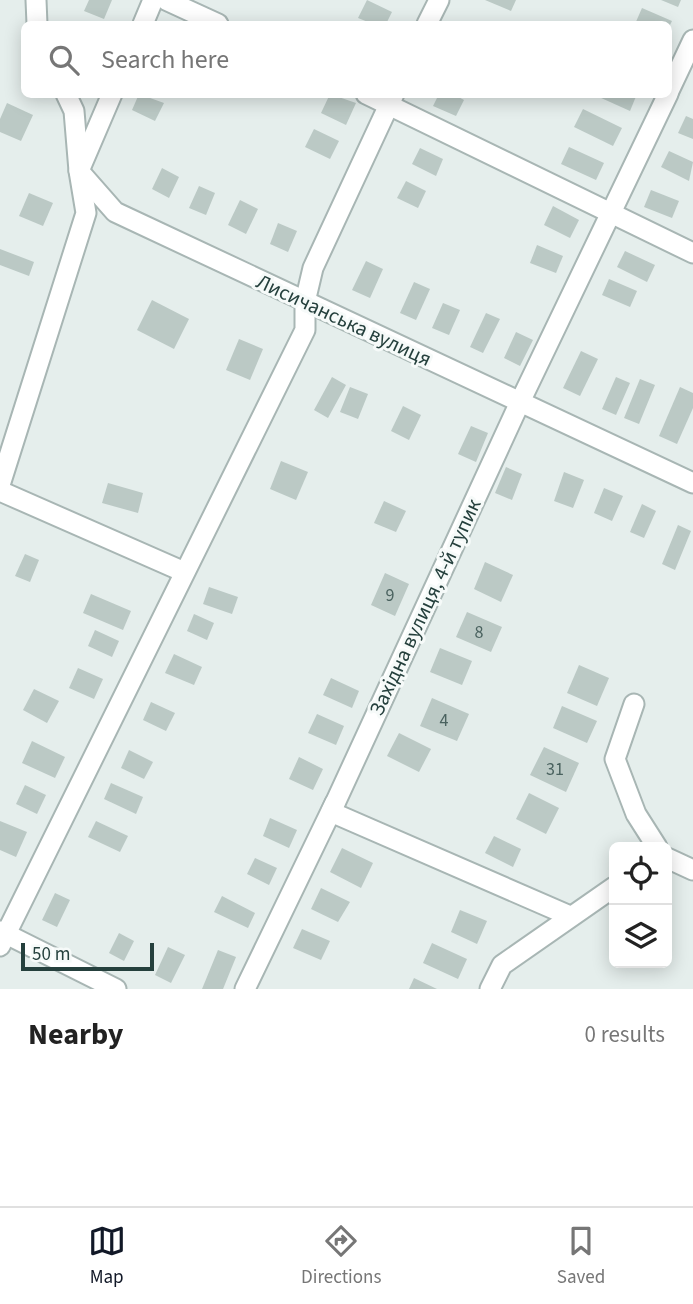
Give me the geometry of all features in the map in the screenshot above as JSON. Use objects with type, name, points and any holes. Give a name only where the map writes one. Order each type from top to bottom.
[{"type":"street","points":[[36,0],[37,21]]},
{"type":"street","points":[[144,21],[153,0]]},
{"type":"street","points":[[166,0],[212,21]]},
{"type":"street","points":[[428,21],[439,0]]},
{"type":"street","name":"Західна вулиця, 4-й тупик","points":[[672,85],[693,40]]},
{"type":"street","points":[[0,485],[86,213],[79,172],[74,111],[68,98]]},
{"type":"street","points":[[79,172],[110,98]]},
{"type":"street","name":"Західна вулиця, 4-й тупик","points":[[245,989],[333,808],[520,402],[613,214],[666,98]]},
{"type":"street","points":[[116,989],[2,937],[304,330],[305,302],[313,268],[391,100],[693,253]]},
{"type":"street","name":"Лисичанська вулиця","points":[[79,172],[115,212],[693,483]]},
{"type":"street","points":[[0,491],[183,571]]},
{"type":"street","points":[[634,704],[615,759],[636,814],[654,842]]},
{"type":"street","points":[[333,808],[570,916]]},
{"type":"street","points":[[672,860],[693,870]]},
{"type":"street","points":[[490,989],[502,965],[609,890]]},
{"type":"building","points":[[89,0],[112,0],[104,19],[84,11]]},
{"type":"building","points":[[367,0],[392,12],[388,21],[366,21],[358,18]]},
{"type":"building","points":[[485,0],[516,0],[511,11]]},
{"type":"building","points":[[661,0],[681,0],[678,7]]},
{"type":"building","points":[[642,8],[672,21],[636,21]]},
{"type":"building","points":[[137,98],[150,98],[164,103],[155,121],[132,110]]},
{"type":"building","points":[[328,98],[342,98],[356,103],[346,125],[321,113]]},
{"type":"building","points":[[437,98],[464,100],[456,116],[433,106]]},
{"type":"building","points":[[601,98],[635,98],[630,111]]},
{"type":"building","points":[[7,103],[33,115],[21,141],[0,132],[0,119]]},
{"type":"building","points":[[583,109],[622,128],[613,146],[574,127]]},
{"type":"building","points":[[686,116],[693,119],[693,139],[678,133]]},
{"type":"building","points":[[314,129],[339,141],[330,159],[305,147]]},
{"type":"building","points":[[569,147],[604,163],[596,180],[561,164]]},
{"type":"building","points":[[420,148],[443,159],[436,176],[412,164]]},
{"type":"building","points":[[669,151],[693,162],[689,181],[661,167]]},
{"type":"building","points":[[162,168],[179,177],[169,198],[152,189]]},
{"type":"building","points":[[406,181],[426,191],[418,208],[397,198]]},
{"type":"building","points":[[199,186],[215,193],[206,215],[189,208]]},
{"type":"building","points":[[651,190],[679,201],[672,218],[644,207]]},
{"type":"building","points":[[29,193],[53,203],[43,226],[19,216]]},
{"type":"building","points":[[240,200],[258,209],[246,234],[228,225]]},
{"type":"building","points":[[553,206],[579,220],[570,238],[544,225]]},
{"type":"building","points":[[278,223],[297,231],[288,252],[270,244]]},
{"type":"building","points":[[537,245],[563,256],[556,273],[530,263]]},
{"type":"building","points":[[0,249],[34,262],[29,276],[0,265]]},
{"type":"building","points":[[625,251],[655,265],[647,282],[617,267]]},
{"type":"building","points":[[366,261],[383,269],[370,298],[352,290]]},
{"type":"building","points":[[609,279],[637,291],[630,307],[602,295]]},
{"type":"building","points":[[414,282],[430,289],[416,320],[400,313]]},
{"type":"building","points":[[152,300],[189,319],[174,349],[137,330]]},
{"type":"building","points":[[443,303],[460,310],[449,335],[432,328]]},
{"type":"building","points":[[486,313],[500,319],[483,353],[470,347]]},
{"type":"building","points":[[516,332],[533,340],[520,366],[504,358]]},
{"type":"building","points":[[239,339],[263,349],[250,380],[226,370]]},
{"type":"building","points":[[581,351],[598,359],[580,396],[563,388]]},
{"type":"building","points":[[332,377],[346,385],[328,418],[314,410]]},
{"type":"building","points":[[616,377],[630,383],[616,415],[602,409]]},
{"type":"building","points":[[640,379],[655,385],[639,424],[624,418]]},
{"type":"building","points":[[350,387],[368,394],[358,419],[340,412]]},
{"type":"building","points":[[680,387],[693,393],[693,408],[677,444],[659,436]]},
{"type":"building","points":[[403,406],[421,415],[409,440],[391,431]]},
{"type":"building","points":[[471,426],[488,433],[476,462],[458,454]]},
{"type":"building","points":[[281,461],[308,472],[296,500],[270,489]]},
{"type":"building","points":[[506,467],[522,474],[512,500],[495,493]]},
{"type":"building","points":[[564,472],[584,480],[573,508],[554,501]]},
{"type":"building","points":[[108,483],[143,493],[138,513],[102,503]]},
{"type":"building","points":[[604,488],[623,496],[612,521],[594,513]]},
{"type":"building","points":[[384,501],[406,511],[396,532],[374,523]]},
{"type":"building","points":[[642,504],[656,511],[644,538],[630,532]]},
{"type":"building","points":[[678,525],[691,531],[675,570],[662,564]]},
{"type":"building","points":[[25,554],[39,560],[30,582],[15,576]]},
{"type":"building","points":[[485,562],[513,575],[501,602],[474,589]]},
{"type":"building","points":[[385,573],[409,584],[395,616],[371,605]]},
{"type":"building","points":[[209,587],[238,597],[232,614],[203,604]]},
{"type":"building","points":[[91,594],[131,611],[123,630],[83,613]]},
{"type":"building","points":[[467,612],[502,627],[491,652],[456,637]]},
{"type":"building","points":[[194,614],[214,623],[207,640],[187,631]]},
{"type":"building","points":[[95,630],[119,641],[112,657],[88,646]]},
{"type":"building","points":[[440,648],[472,661],[462,685],[430,672]]},
{"type":"building","points":[[174,654],[202,667],[194,685],[165,673]]},
{"type":"building","points":[[579,665],[609,678],[597,706],[567,693]]},
{"type":"building","points":[[78,668],[103,679],[94,699],[69,688]]},
{"type":"building","points":[[331,678],[359,691],[352,708],[323,695]]},
{"type":"building","points":[[34,689],[59,701],[47,723],[23,710]]},
{"type":"building","points":[[432,698],[469,714],[457,741],[420,726]]},
{"type":"building","points":[[151,702],[175,713],[166,731],[143,720]]},
{"type":"building","points":[[562,706],[597,721],[587,743],[553,728]]},
{"type":"building","points":[[317,714],[344,726],[336,745],[308,733]]},
{"type":"building","points":[[399,733],[431,749],[419,772],[387,756]]},
{"type":"building","points":[[32,741],[65,757],[55,778],[22,763]]},
{"type":"building","points":[[544,747],[579,763],[566,792],[530,775]]},
{"type":"building","points":[[129,750],[153,762],[144,779],[121,768]]},
{"type":"building","points":[[299,757],[323,769],[313,790],[289,779]]},
{"type":"building","points":[[111,783],[143,797],[136,814],[104,799]]},
{"type":"building","points":[[25,785],[46,795],[37,814],[16,804]]},
{"type":"building","points":[[529,793],[559,808],[546,834],[516,819]]},
{"type":"building","points":[[270,818],[297,830],[289,848],[263,836]]},
{"type":"building","points":[[0,821],[27,832],[16,857],[0,850]]},
{"type":"building","points":[[96,821],[128,836],[120,852],[88,837]]},
{"type":"building","points":[[494,836],[521,849],[513,867],[485,853]]},
{"type":"building","points":[[342,848],[373,863],[361,888],[330,872]]},
{"type":"building","points":[[255,858],[277,868],[269,885],[247,874]]},
{"type":"building","points":[[321,888],[350,902],[338,922],[311,909]]},
{"type":"building","points":[[55,893],[70,900],[57,927],[42,920]]},
{"type":"building","points":[[222,896],[255,913],[248,928],[214,912]]},
{"type":"building","points":[[460,910],[487,921],[477,944],[451,932]]},
{"type":"building","points":[[302,929],[330,941],[321,960],[293,948]]},
{"type":"building","points":[[119,933],[134,941],[124,961],[109,953]]},
{"type":"building","points":[[432,943],[467,959],[458,979],[423,963]]},
{"type":"building","points":[[168,947],[185,955],[171,983],[155,975]]},
{"type":"building","points":[[218,950],[236,957],[223,989],[202,989]]},
{"type":"building","points":[[414,978],[437,989],[409,989]]}]
